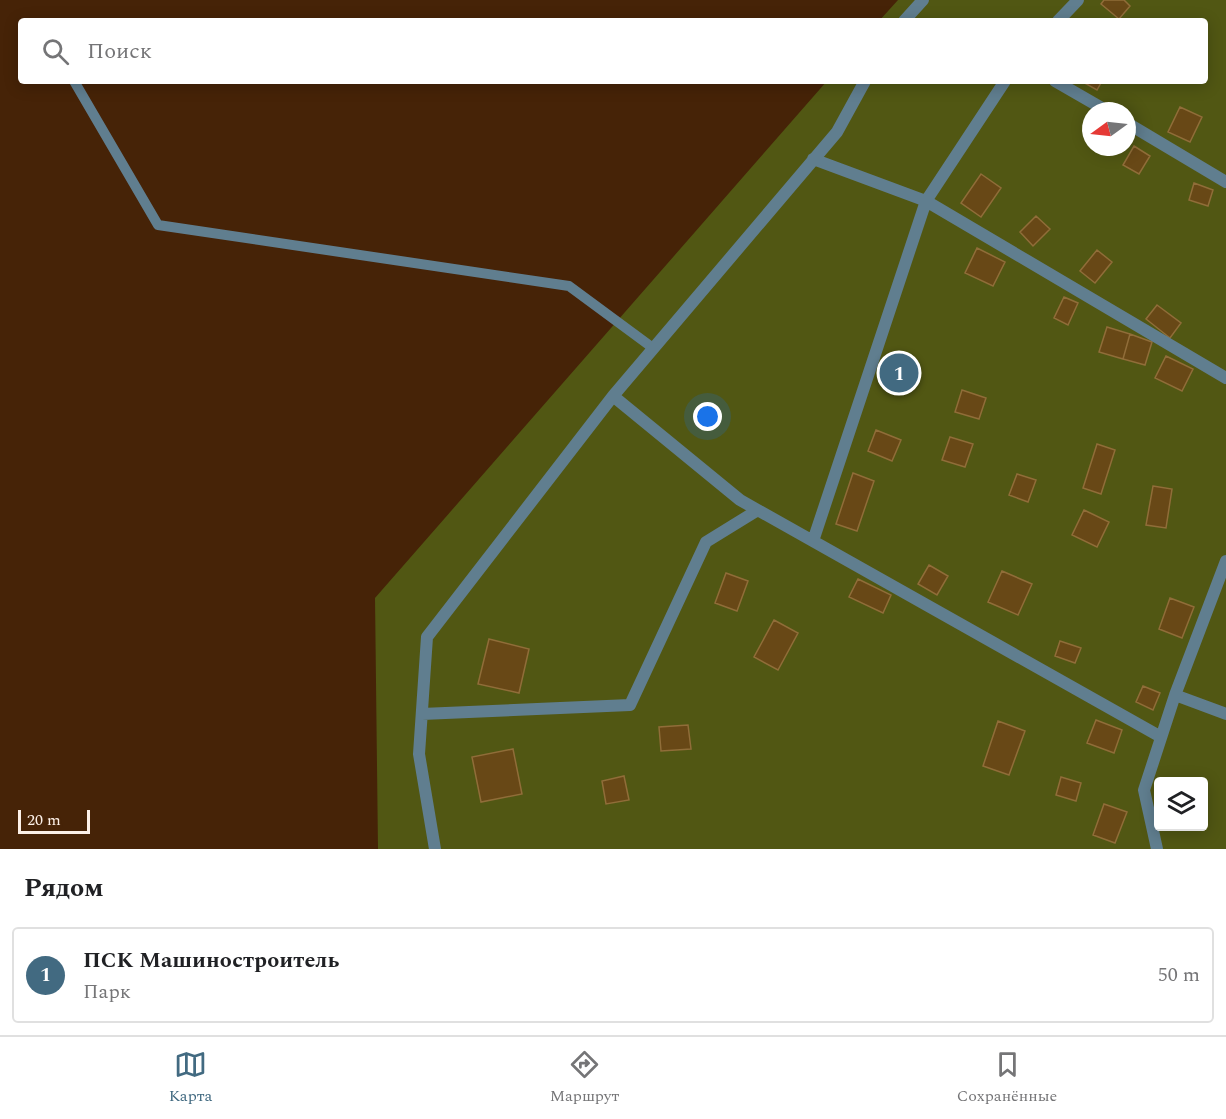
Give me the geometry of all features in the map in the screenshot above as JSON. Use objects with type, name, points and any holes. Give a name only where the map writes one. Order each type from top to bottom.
[{"type":"street","points":[[907,18],[923,0]]},
{"type":"street","points":[[1061,18],[1078,0]]},
{"type":"street","points":[[435,849],[419,754],[428,637],[613,396],[837,132],[863,84]]},
{"type":"street","points":[[813,541],[926,201],[1003,84]]},
{"type":"street","points":[[1059,84],[1091,102]]},
{"type":"street","points":[[1136,128],[1226,182]]},
{"type":"street","points":[[813,159],[926,201],[1226,378]]},
{"type":"street","points":[[613,396],[740,500],[1161,737]]},
{"type":"street","points":[[422,714],[630,705],[706,542],[758,510]]},
{"type":"street","points":[[1157,849],[1144,790],[1175,695],[1226,561]]},
{"type":"street","points":[[1175,695],[1226,714]]},
{"type":"lane","points":[[76,84],[158,225],[569,286],[653,348]]},
{"type":"green space","points":[[898,0],[1226,0],[1226,849],[378,849],[375,598],[824,84],[1208,84],[1208,18],[882,18]]},
{"type":"building","points":[[1104,0],[1124,0],[1130,6],[1118,18],[1101,4]]},
{"type":"building","points":[[1086,84],[1100,84],[1097,90]]},
{"type":"building","points":[[1180,107],[1202,117],[1190,142],[1168,132]]},
{"type":"building","points":[[1136,147],[1150,156],[1139,174],[1123,165],[1128,156],[1136,156]]},
{"type":"building","points":[[981,174],[1001,188],[981,217],[961,203]]},
{"type":"building","points":[[1194,183],[1213,190],[1208,206],[1189,200]]},
{"type":"building","points":[[1036,216],[1050,229],[1033,246],[1020,232]]},
{"type":"building","points":[[977,248],[1005,262],[993,286],[965,273]]},
{"type":"building","points":[[1097,250],[1112,262],[1095,283],[1080,271]]},
{"type":"building","points":[[1064,297],[1078,303],[1068,325],[1054,318]]},
{"type":"building","points":[[1157,305],[1181,323],[1170,338],[1146,319]]},
{"type":"building","points":[[1107,327],[1130,334],[1123,359],[1099,352]]},
{"type":"building","points":[[1130,334],[1152,342],[1145,365],[1123,359]]},
{"type":"building","points":[[1166,356],[1193,369],[1182,391],[1155,378]]},
{"type":"building","points":[[962,390],[986,398],[979,419],[955,412]]},
{"type":"building","points":[[876,430],[901,440],[892,461],[868,451]]},
{"type":"building","points":[[950,437],[973,444],[965,467],[942,460]]},
{"type":"building","points":[[1097,444],[1115,450],[1101,494],[1083,488]]},
{"type":"building","points":[[853,473],[874,481],[857,531],[836,524]]},
{"type":"building","points":[[1017,474],[1036,480],[1028,502],[1009,495]]},
{"type":"building","points":[[1153,486],[1172,489],[1166,528],[1146,525]]},
{"type":"building","points":[[1084,510],[1109,522],[1097,547],[1072,535]]},
{"type":"building","points":[[929,565],[948,576],[937,595],[918,584]]},
{"type":"building","points":[[1002,571],[1032,584],[1018,615],[988,602]]},
{"type":"building","points":[[726,573],[748,581],[737,611],[715,603]]},
{"type":"building","points":[[858,579],[891,595],[883,613],[849,597]]},
{"type":"building","points":[[1170,598],[1194,607],[1182,638],[1159,629]]},
{"type":"building","points":[[774,620],[798,633],[778,670],[754,657]]},
{"type":"building","points":[[489,639],[529,649],[519,693],[478,684]]},
{"type":"building","points":[[1060,641],[1081,648],[1075,663],[1055,656]]},
{"type":"building","points":[[1143,686],[1160,693],[1153,710],[1136,702]]},
{"type":"building","points":[[1096,720],[1122,730],[1114,753],[1087,743]]},
{"type":"building","points":[[998,721],[1025,731],[1009,775],[983,766]]},
{"type":"building","points":[[688,725],[691,749],[661,751],[659,727]]},
{"type":"building","points":[[513,749],[522,794],[481,802],[472,757]]},
{"type":"building","points":[[624,776],[629,800],[606,804],[602,781]]},
{"type":"building","points":[[1061,777],[1081,783],[1076,801],[1056,795]]},
{"type":"building","points":[[1104,804],[1127,812],[1115,843],[1093,835]]},
{"type":"place","name":"ПСК Машиностроитель","points":[[899,373]]}]
